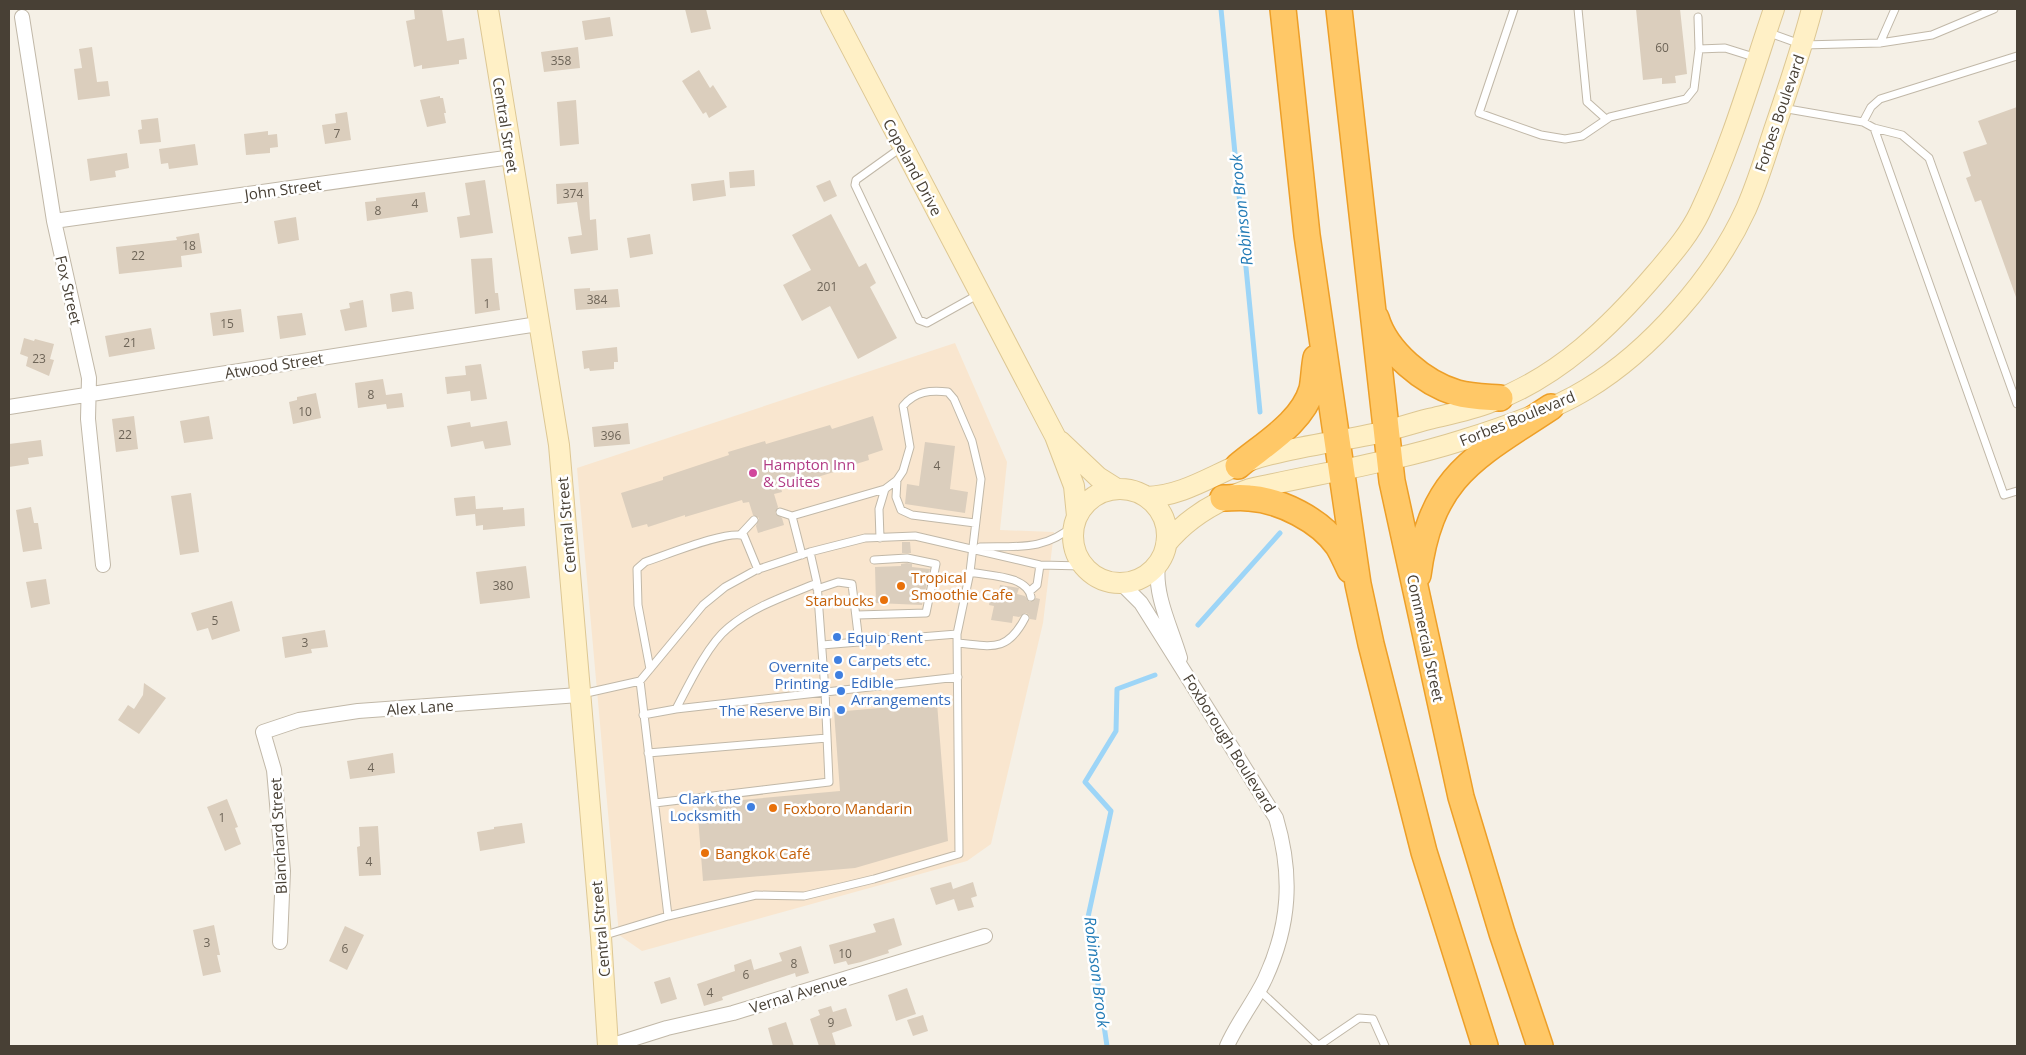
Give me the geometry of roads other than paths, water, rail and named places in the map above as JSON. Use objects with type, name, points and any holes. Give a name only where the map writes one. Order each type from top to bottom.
[{"type":"highway","points":[[1283,9],[1307,235],[1320,336],[1358,584],[1370,644],[1424,852],[1485,1046]]},
{"type":"highway","name":"Commercial Street","points":[[1338,9],[1364,219],[1370,294],[1389,459],[1461,797],[1502,933],[1540,1046]]},
{"type":"highway","points":[[1370,294],[1380,331],[1402,357],[1421,375],[1456,393],[1500,398]]},
{"type":"highway","points":[[1238,466],[1284,429],[1304,404],[1312,389],[1320,336]]},
{"type":"highway","points":[[1416,590],[1425,534],[1440,497],[1464,467],[1551,407]]},
{"type":"highway","points":[[1222,498],[1250,498],[1276,503],[1311,521],[1329,535],[1338,547],[1358,584]]},
{"type":"street","name":"Central Street","points":[[488,9],[559,445],[609,1046]]},
{"type":"street","name":"Copeland Drive","points":[[831,9],[1054,436]]},
{"type":"street","name":"Forbes Boulevard","points":[[1146,497],[1164,497],[1184,491],[1269,454],[1385,431],[1472,409],[1500,398],[1552,370],[1598,335],[1617,317],[1681,245],[1699,213],[1743,105],[1774,9]]},
{"type":"street","name":"Forbes Boulevard","points":[[1166,544],[1177,530],[1222,498],[1250,489],[1389,459],[1463,440],[1551,407],[1587,390],[1624,362],[1672,316],[1707,273],[1721,254],[1745,209],[1782,108],[1803,45],[1812,9]]},
{"type":"street","name":"Fox Street","points":[[22,17],[54,221],[89,378],[88,419],[104,565]]},
{"type":"street","name":"John Street","points":[[54,221],[512,157]]},
{"type":"street","name":"Atwood Street","points":[[9,407],[538,324]]},
{"type":"street","points":[[1054,436],[1098,477],[1117,489],[1146,497],[1162,517],[1167,533],[1166,544]]},
{"type":"street","points":[[1054,436],[1074,486],[1076,520],[1074,546],[1083,566],[1100,579],[1121,583]]},
{"type":"street","points":[[1076,520],[1090,500],[1098,494],[1117,489]]},
{"type":"street","name":"Foxborough Boulevard","points":[[1166,544],[1158,563],[1156,577],[1158,595],[1182,666]]},
{"type":"street","name":"Foxborough Boulevard","points":[[1121,583],[1142,578],[1158,563]]},
{"type":"street","name":"Foxborough Boulevard","points":[[1121,583],[1141,603],[1160,636],[1182,666],[1276,818],[1282,839],[1286,860],[1287,911],[1280,942],[1259,990],[1227,1046]]},
{"type":"street","name":"Alex Lane","points":[[263,732],[299,720],[358,711],[579,694]]},
{"type":"street","name":"Blanchard Street","points":[[263,732],[274,770],[283,870],[280,942]]},
{"type":"street","name":"Vernal Avenue","points":[[609,1046],[667,1028],[733,1013],[986,936]]},
{"type":"lane","points":[[1514,9],[1478,113],[1541,135],[1565,139],[1582,136],[1606,119],[1629,111],[1686,99],[1694,90],[1700,49],[1698,17]]},
{"type":"lane","points":[[1578,9],[1587,102],[1606,119]]},
{"type":"lane","points":[[1880,44],[1895,9]]},
{"type":"lane","points":[[1766,32],[1803,45],[1880,44],[1932,35],[1994,9]]},
{"type":"lane","points":[[1700,49],[1725,48],[1758,58]]},
{"type":"lane","points":[[1863,122],[1871,107],[1880,99],[2017,56]]},
{"type":"lane","points":[[1782,108],[1863,122],[1874,128],[1902,135],[1929,158],[2017,404]]},
{"type":"lane","points":[[1874,128],[2004,495],[2017,491]]},
{"type":"lane","points":[[902,147],[856,180],[855,185],[920,320],[927,323],[980,294]]},
{"type":"lane","points":[[601,936],[668,916],[756,895],[804,896],[874,879],[959,854],[957,634],[970,572],[981,479],[972,441],[954,399],[948,392],[933,390],[915,395],[903,406],[910,447],[904,471],[897,480],[884,489],[792,516],[780,512]]},
{"type":"lane","points":[[897,480],[896,497],[901,510],[912,515],[975,523]]},
{"type":"lane","points":[[880,538],[879,509],[884,489]]},
{"type":"lane","points":[[655,804],[829,782],[825,691],[817,586],[792,516]]},
{"type":"lane","points":[[741,534],[754,520]]},
{"type":"lane","points":[[972,547],[1043,544],[1061,536],[1076,520]]},
{"type":"lane","points":[[650,669],[638,605],[637,568],[645,562],[709,540],[738,533],[744,536],[758,570]]},
{"type":"lane","points":[[579,694],[640,681],[703,605],[725,587],[758,570],[806,554],[865,538],[915,536],[972,547],[1014,560],[1040,564],[1083,566]]},
{"type":"lane","points":[[857,615],[926,613],[936,564],[907,558],[874,560]]},
{"type":"lane","points":[[970,572],[1017,581],[1030,594],[1037,585],[1040,564]]},
{"type":"lane","points":[[676,709],[694,677],[726,629],[757,607],[817,586],[838,582],[852,584],[859,642]]},
{"type":"lane","points":[[958,643],[1003,645],[1010,640],[1026,618]]},
{"type":"lane","points":[[822,645],[957,634]]},
{"type":"lane","points":[[644,715],[676,709],[958,677]]},
{"type":"lane","points":[[640,681],[668,916]]},
{"type":"lane","points":[[648,753],[827,738]]},
{"type":"lane","points":[[1259,990],[1318,1046],[1359,1018],[1372,1019],[1385,1046]]},
{"type":"waterway","name":"Robinson Brook","points":[[1221,9],[1260,412]]},
{"type":"waterway","name":"Robinson Brook","points":[[1198,625],[1280,533]]},
{"type":"waterway","name":"Robinson Brook","points":[[1107,1046],[1088,917],[1111,811],[1085,782],[1116,731],[1117,689],[1155,675]]},
{"type":"place","name":"Hampton Inn & Suites","points":[[753,473]]},
{"type":"place","name":"Tropical Smoothie Cafe","points":[[901,586]]},
{"type":"place","name":"Starbucks","points":[[884,600]]},
{"type":"place","name":"Equip Rent","points":[[837,637]]},
{"type":"place","name":"Carpets etc.","points":[[838,660]]},
{"type":"place","name":"Overnite Printing","points":[[839,675]]},
{"type":"place","name":"Edible Arrangements","points":[[841,691]]},
{"type":"place","name":"The Reserve Bin","points":[[841,710]]},
{"type":"place","name":"Clark the Locksmith","points":[[751,807]]},
{"type":"place","name":"Foxboro Mandarin","points":[[773,808]]},
{"type":"place","name":"Bangkok Café","points":[[705,853]]}]
